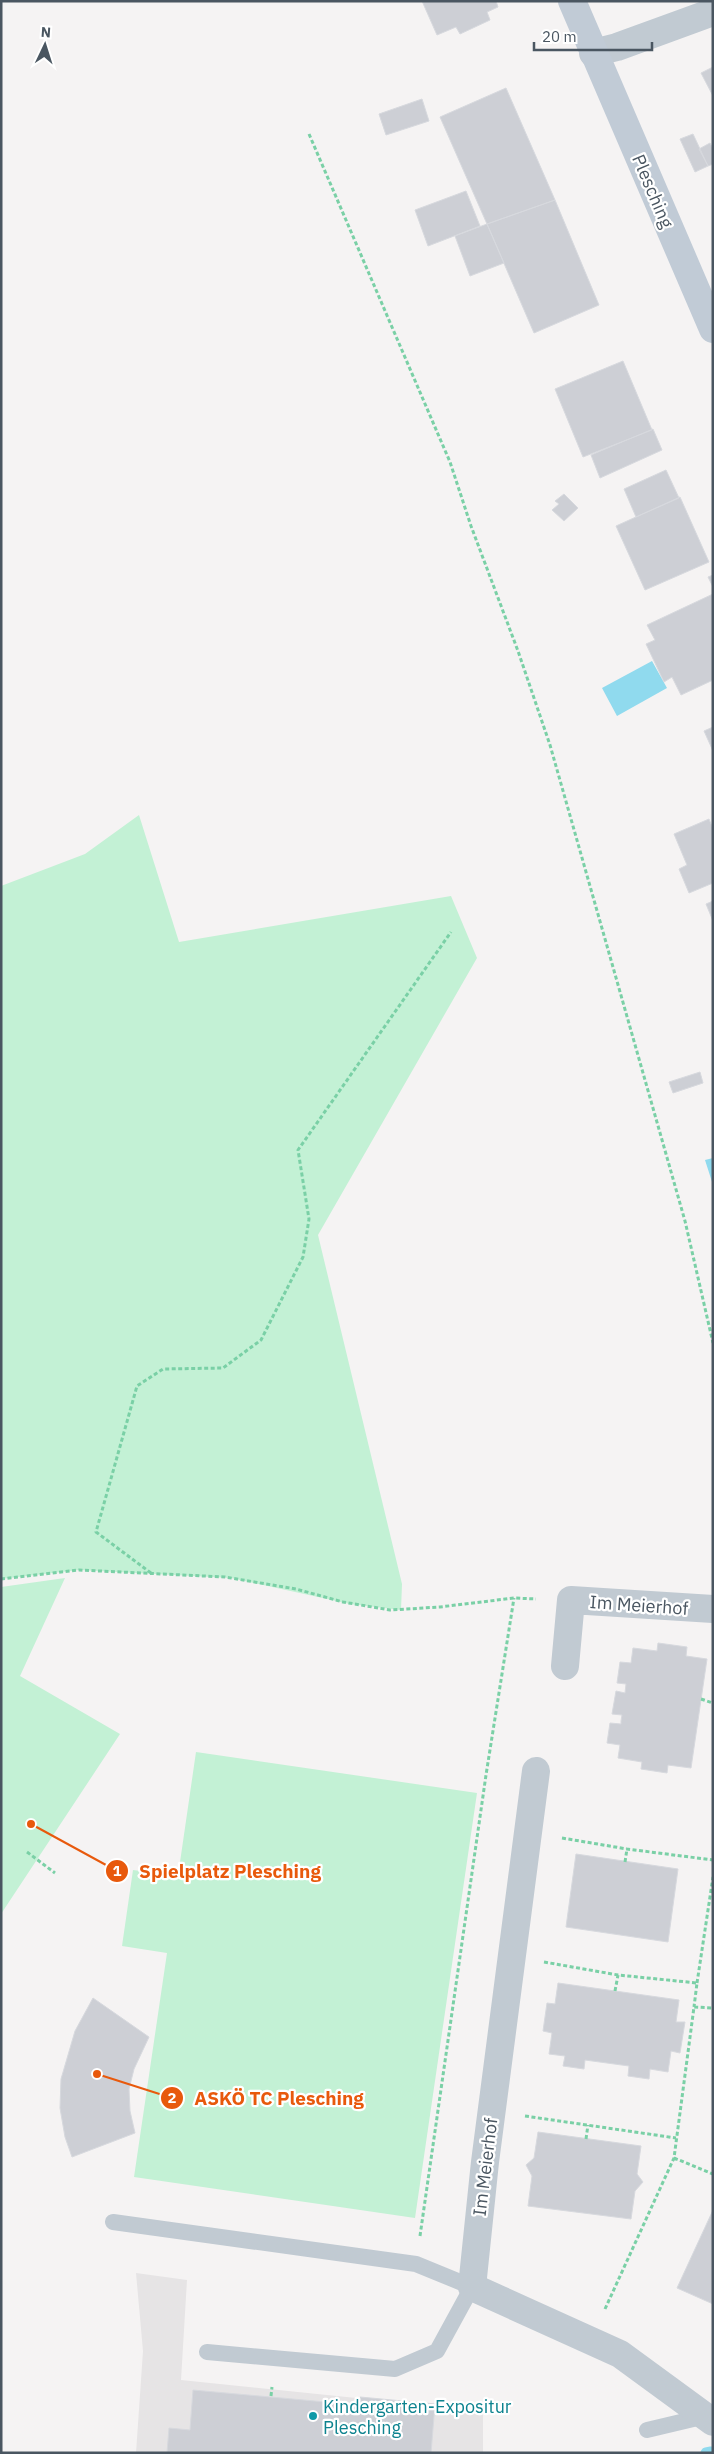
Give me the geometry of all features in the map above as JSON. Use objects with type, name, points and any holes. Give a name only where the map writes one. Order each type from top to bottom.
[{"type":"main road","name":"Plesching","points":[[572,1],[713,329]]},
{"type":"street","points":[[593,53],[618,47],[713,12]]},
{"type":"street","name":"Im Meierhof","points":[[565,1666],[572,1600],[713,1610]]},
{"type":"street","name":"Im Meierhof","points":[[472,2287],[491,2111],[536,1771]]},
{"type":"street","points":[[472,2287],[620,2354],[709,2419]]},
{"type":"lane","points":[[114,2222],[416,2264],[472,2287],[437,2351],[395,2368],[207,2352]]},
{"type":"lane","points":[[647,2430],[709,2419]]},
{"type":"path","points":[[309,134],[450,462],[550,745],[685,1221],[713,1343]]},
{"type":"path","points":[[150,1573],[96,1532],[137,1386],[164,1369],[223,1368],[261,1340],[303,1257],[309,1219],[298,1150],[451,932]]},
{"type":"path","points":[[1,1579],[79,1570],[225,1576],[390,1610],[440,1607],[514,1598],[572,1600]]},
{"type":"path","points":[[416,2264],[486,1776],[514,1598]]},
{"type":"path","points":[[701,1699],[713,1703]]},
{"type":"path","points":[[529,1833],[627,1849],[713,1860]]},
{"type":"path","points":[[625,1862],[627,1849]]},
{"type":"path","points":[[27,1852],[55,1872]]},
{"type":"path","points":[[588,2340],[610,2298],[674,2158],[713,1876]]},
{"type":"path","points":[[512,1956],[618,1975],[697,1983]]},
{"type":"path","points":[[616,1991],[618,1975]]},
{"type":"path","points":[[694,2007],[713,2008]]},
{"type":"path","points":[[491,2111],[676,2138]]},
{"type":"path","points":[[586,2139],[588,2125]]},
{"type":"path","points":[[674,2158],[713,2174]]},
{"type":"shaded area","points":[[136,2273],[187,2280],[181,2380],[483,2411],[483,2453],[136,2453],[143,2351]]},
{"type":"green space","points":[[139,815],[179,942],[451,896],[477,958],[318,1235],[402,1584],[401,1610],[350,1604],[231,1578],[79,1570],[1,1579],[1,886],[85,854]]},
{"type":"green space","points":[[65,1578],[20,1676],[120,1734],[1,1914],[1,1587]]},
{"type":"green space","points":[[196,1752],[477,1793],[415,2218],[134,2177],[167,1953],[122,1946],[133,1870],[178,1876]]},
{"type":"water","points":[[652,661],[667,688],[617,716],[602,688]]},
{"type":"water","points":[[713,1158],[713,1185],[705,1160]]},
{"type":"building","points":[[422,1],[496,1],[498,7],[487,12],[490,20],[460,34],[456,27],[437,35]]},
{"type":"building","points":[[713,67],[713,96],[701,73]]},
{"type":"building","points":[[506,88],[555,200],[487,224],[440,117]]},
{"type":"building","points":[[422,99],[429,121],[386,135],[379,114]]},
{"type":"building","points":[[693,134],[708,166],[695,172],[680,139]]},
{"type":"building","points":[[710,143],[713,149],[713,164],[708,166],[699,149]]},
{"type":"building","points":[[466,191],[480,226],[428,246],[415,210]]},
{"type":"building","points":[[555,200],[599,305],[534,333],[487,224]]},
{"type":"building","points":[[487,224],[504,263],[470,276],[455,236]]},
{"type":"building","points":[[623,361],[652,430],[583,457],[555,389]]},
{"type":"building","points":[[653,429],[662,450],[600,478],[591,455]]},
{"type":"building","points":[[666,470],[679,498],[636,517],[624,489]]},
{"type":"building","points":[[564,494],[578,508],[564,521],[552,510],[559,504],[555,501]]},
{"type":"building","points":[[680,497],[709,562],[645,590],[616,526]]},
{"type":"building","points":[[713,575],[713,587],[708,577]]},
{"type":"building","points":[[713,594],[713,680],[681,695],[672,677],[664,682],[646,644],[655,640],[647,625]]},
{"type":"building","points":[[713,727],[713,751],[704,731]]},
{"type":"building","points":[[709,819],[713,829],[713,883],[689,893],[679,869],[687,865],[674,834]]},
{"type":"building","points":[[713,901],[713,921],[706,904]]},
{"type":"building","points":[[700,1072],[703,1083],[673,1093],[669,1082]]},
{"type":"building","points":[[658,1643],[687,1647],[686,1656],[707,1659],[691,1768],[668,1765],[667,1773],[641,1769],[642,1762],[618,1758],[620,1745],[607,1743],[610,1723],[621,1724],[622,1715],[612,1714],[616,1691],[625,1693],[626,1684],[617,1683],[620,1662],[631,1663],[633,1648],[657,1651]]},
{"type":"building","points":[[576,1854],[678,1869],[668,1942],[566,1927]]},
{"type":"building","points":[[558,1983],[679,2000],[676,2022],[685,2022],[680,2053],[671,2051],[668,2072],[650,2069],[649,2079],[628,2076],[629,2066],[585,2060],[584,2069],[563,2066],[565,2056],[549,2054],[552,2033],[543,2031],[547,2003],[555,2004]]},
{"type":"building","points":[[93,1998],[149,2037],[134,2069],[129,2089],[130,2111],[135,2133],[72,2157],[65,2137],[60,2108],[61,2079],[75,2031]]},
{"type":"building","points":[[538,2132],[641,2146],[637,2174],[643,2182],[635,2191],[631,2219],[528,2206],[532,2176],[526,2165],[534,2158]]},
{"type":"building","points":[[713,2210],[713,2304],[677,2288]]},
{"type":"building","name":"Kindergarten-Expositur Plesching","points":[[193,2390],[359,2405],[360,2397],[435,2404],[431,2453],[167,2453],[169,2428],[190,2430]]},
{"type":"waterway","points":[[706,2453],[711,2452]]},
{"type":"place","name":"Spielplatz Plesching","points":[[31,1824]]},
{"type":"place","name":"ASKÖ TC Plesching","points":[[97,2074]]},
{"type":"place","name":"Kindergarten-Expositur Plesching","points":[[313,2416]]}]
